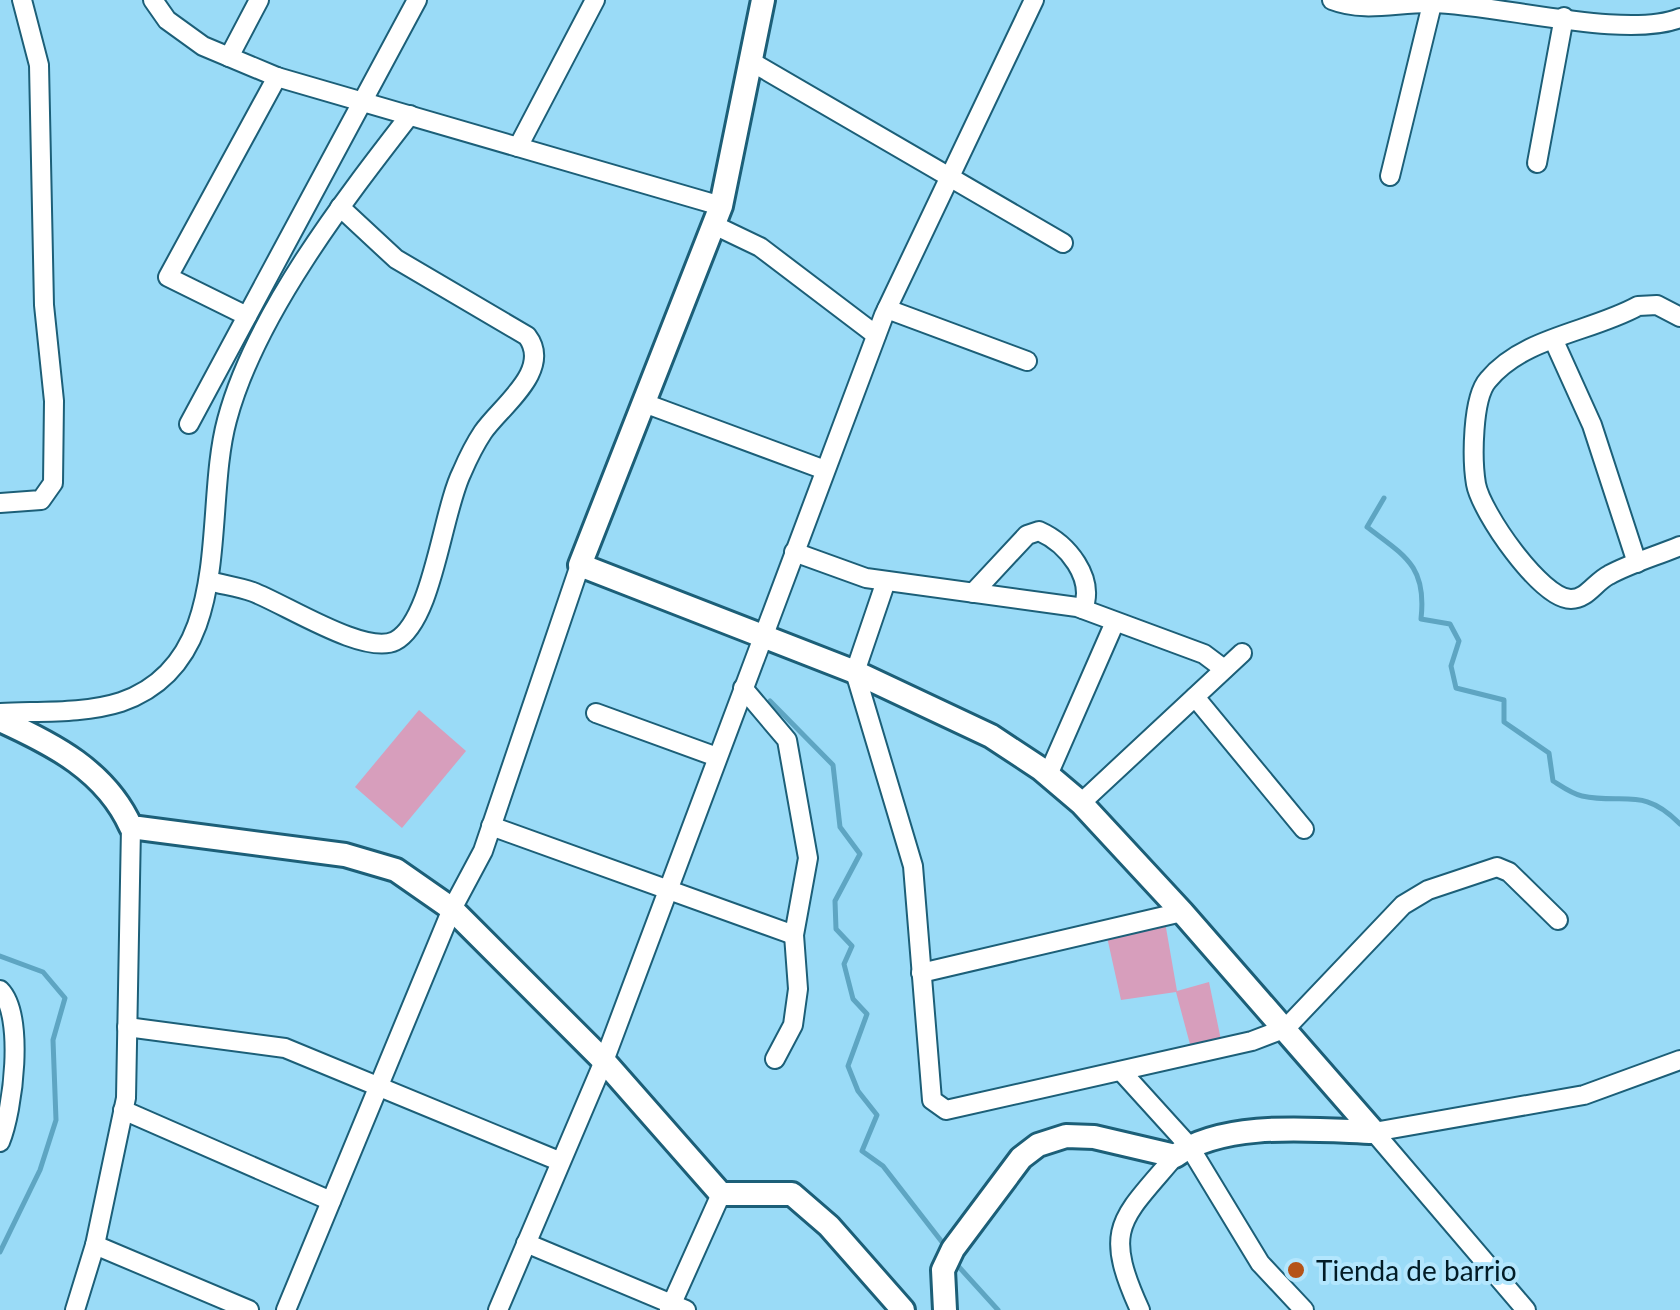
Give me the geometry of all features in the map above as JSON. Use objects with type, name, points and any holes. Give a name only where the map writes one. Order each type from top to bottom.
[{"type":"street","points":[[0,503],[41,500],[52,483],[54,401],[44,305],[39,65],[22,0]]},
{"type":"street","points":[[153,0],[168,20],[203,46],[277,77],[518,146],[718,215],[876,335]]},
{"type":"street","points":[[229,57],[259,0]]},
{"type":"street","points":[[190,424],[417,0]]},
{"type":"street","points":[[518,146],[595,0]]},
{"type":"street","points":[[286,1310],[452,909],[491,826],[580,565],[718,215],[763,0]]},
{"type":"street","points":[[498,1310],[604,1061],[876,335],[1034,0]]},
{"type":"street","points":[[1332,0],[1372,8],[1433,1],[1644,28],[1680,18]]},
{"type":"street","points":[[1390,176],[1433,1]]},
{"type":"street","points":[[1537,163],[1564,17]]},
{"type":"street","points":[[750,61],[1063,242]]},
{"type":"street","points":[[247,316],[168,277],[277,77]]},
{"type":"street","points":[[0,716],[118,703],[162,677],[194,634],[209,581],[227,419],[273,314],[340,207],[410,115]]},
{"type":"street","points":[[209,581],[249,590],[370,644],[395,641],[416,618],[424,600],[447,509],[472,450],[533,365],[532,343],[526,336],[396,259],[340,207]]},
{"type":"street","points":[[1680,317],[1657,304],[1638,306],[1518,354],[1486,381],[1474,418],[1476,484],[1486,508],[1546,590],[1567,599],[1583,597],[1605,576],[1680,546]]},
{"type":"street","points":[[887,309],[1027,360]]},
{"type":"street","points":[[1554,341],[1592,425],[1637,564]]},
{"type":"street","points":[[644,403],[825,470]]},
{"type":"street","points":[[973,593],[1027,534],[1039,531],[1052,536],[1087,578],[1083,609]]},
{"type":"street","points":[[794,552],[886,581],[1083,609],[1204,654],[1224,669]]},
{"type":"street","points":[[580,565],[761,639],[855,672],[991,736],[1048,775],[1081,802],[1286,1028],[1524,1309]]},
{"type":"street","points":[[886,581],[855,672],[913,866],[932,1100],[946,1110],[1252,1041],[1286,1028],[1403,906],[1428,890],[1497,867],[1509,872],[1558,920]]},
{"type":"street","points":[[1048,775],[1115,622]]},
{"type":"street","points":[[1081,802],[1242,652]]},
{"type":"street","points":[[743,688],[788,740],[808,858],[794,935],[798,990],[794,1024],[775,1059]]},
{"type":"street","points":[[1194,697],[1304,829]]},
{"type":"street","points":[[596,712],[717,757]]},
{"type":"street","points":[[0,716],[64,749],[122,806],[132,826],[123,1110],[95,1245],[75,1310]]},
{"type":"street","points":[[132,826],[345,855],[396,870],[452,909],[604,1061],[721,1194],[792,1194],[828,1226],[903,1310]]},
{"type":"street","points":[[491,826],[794,935]]},
{"type":"street","points":[[921,972],[1182,912]]},
{"type":"street","points":[[0,990],[11,1004],[13,1090],[11,1114],[0,1141]]},
{"type":"street","points":[[127,1028],[285,1048],[380,1083],[559,1161]]},
{"type":"street","points":[[1140,1310],[1122,1272],[1119,1230],[1128,1211],[1182,1151],[1233,1132],[1374,1132],[1584,1095],[1680,1060]]},
{"type":"street","points":[[1121,1071],[1260,1263],[1304,1310]]},
{"type":"street","points":[[123,1110],[331,1201]]},
{"type":"street","points":[[945,1310],[943,1270],[953,1250],[1021,1158],[1038,1146],[1066,1136],[1182,1151]]},
{"type":"street","points":[[526,1242],[675,1308],[721,1194]]},
{"type":"street","points":[[95,1245],[250,1310]]},
{"type":"shaded area","points":[[419,710],[466,751],[402,828],[355,787]]},
{"type":"shaded area","points":[[1165,922],[1177,991],[1209,982],[1221,1040],[1191,1048],[1176,992],[1121,1000],[1107,937]]},
{"type":"waterway","points":[[1384,498],[1367,527],[1402,555],[1417,574],[1421,619],[1450,624],[1459,641],[1451,666],[1456,688],[1504,700],[1504,722],[1549,753],[1553,781],[1574,794],[1644,801],[1667,812],[1680,824]]},
{"type":"waterway","points":[[770,701],[833,765],[840,827],[860,854],[835,901],[836,929],[852,946],[844,964],[853,999],[867,1014],[848,1066],[858,1091],[877,1115],[862,1151],[883,1166],[942,1242]]},
{"type":"waterway","points":[[0,956],[43,972],[65,998],[53,1040],[56,1120],[40,1170],[0,1252]]},
{"type":"waterway","points":[[959,1267],[998,1310]]},
{"type":"place","name":"Tienda de barrio","points":[[1296,1270]]}]
